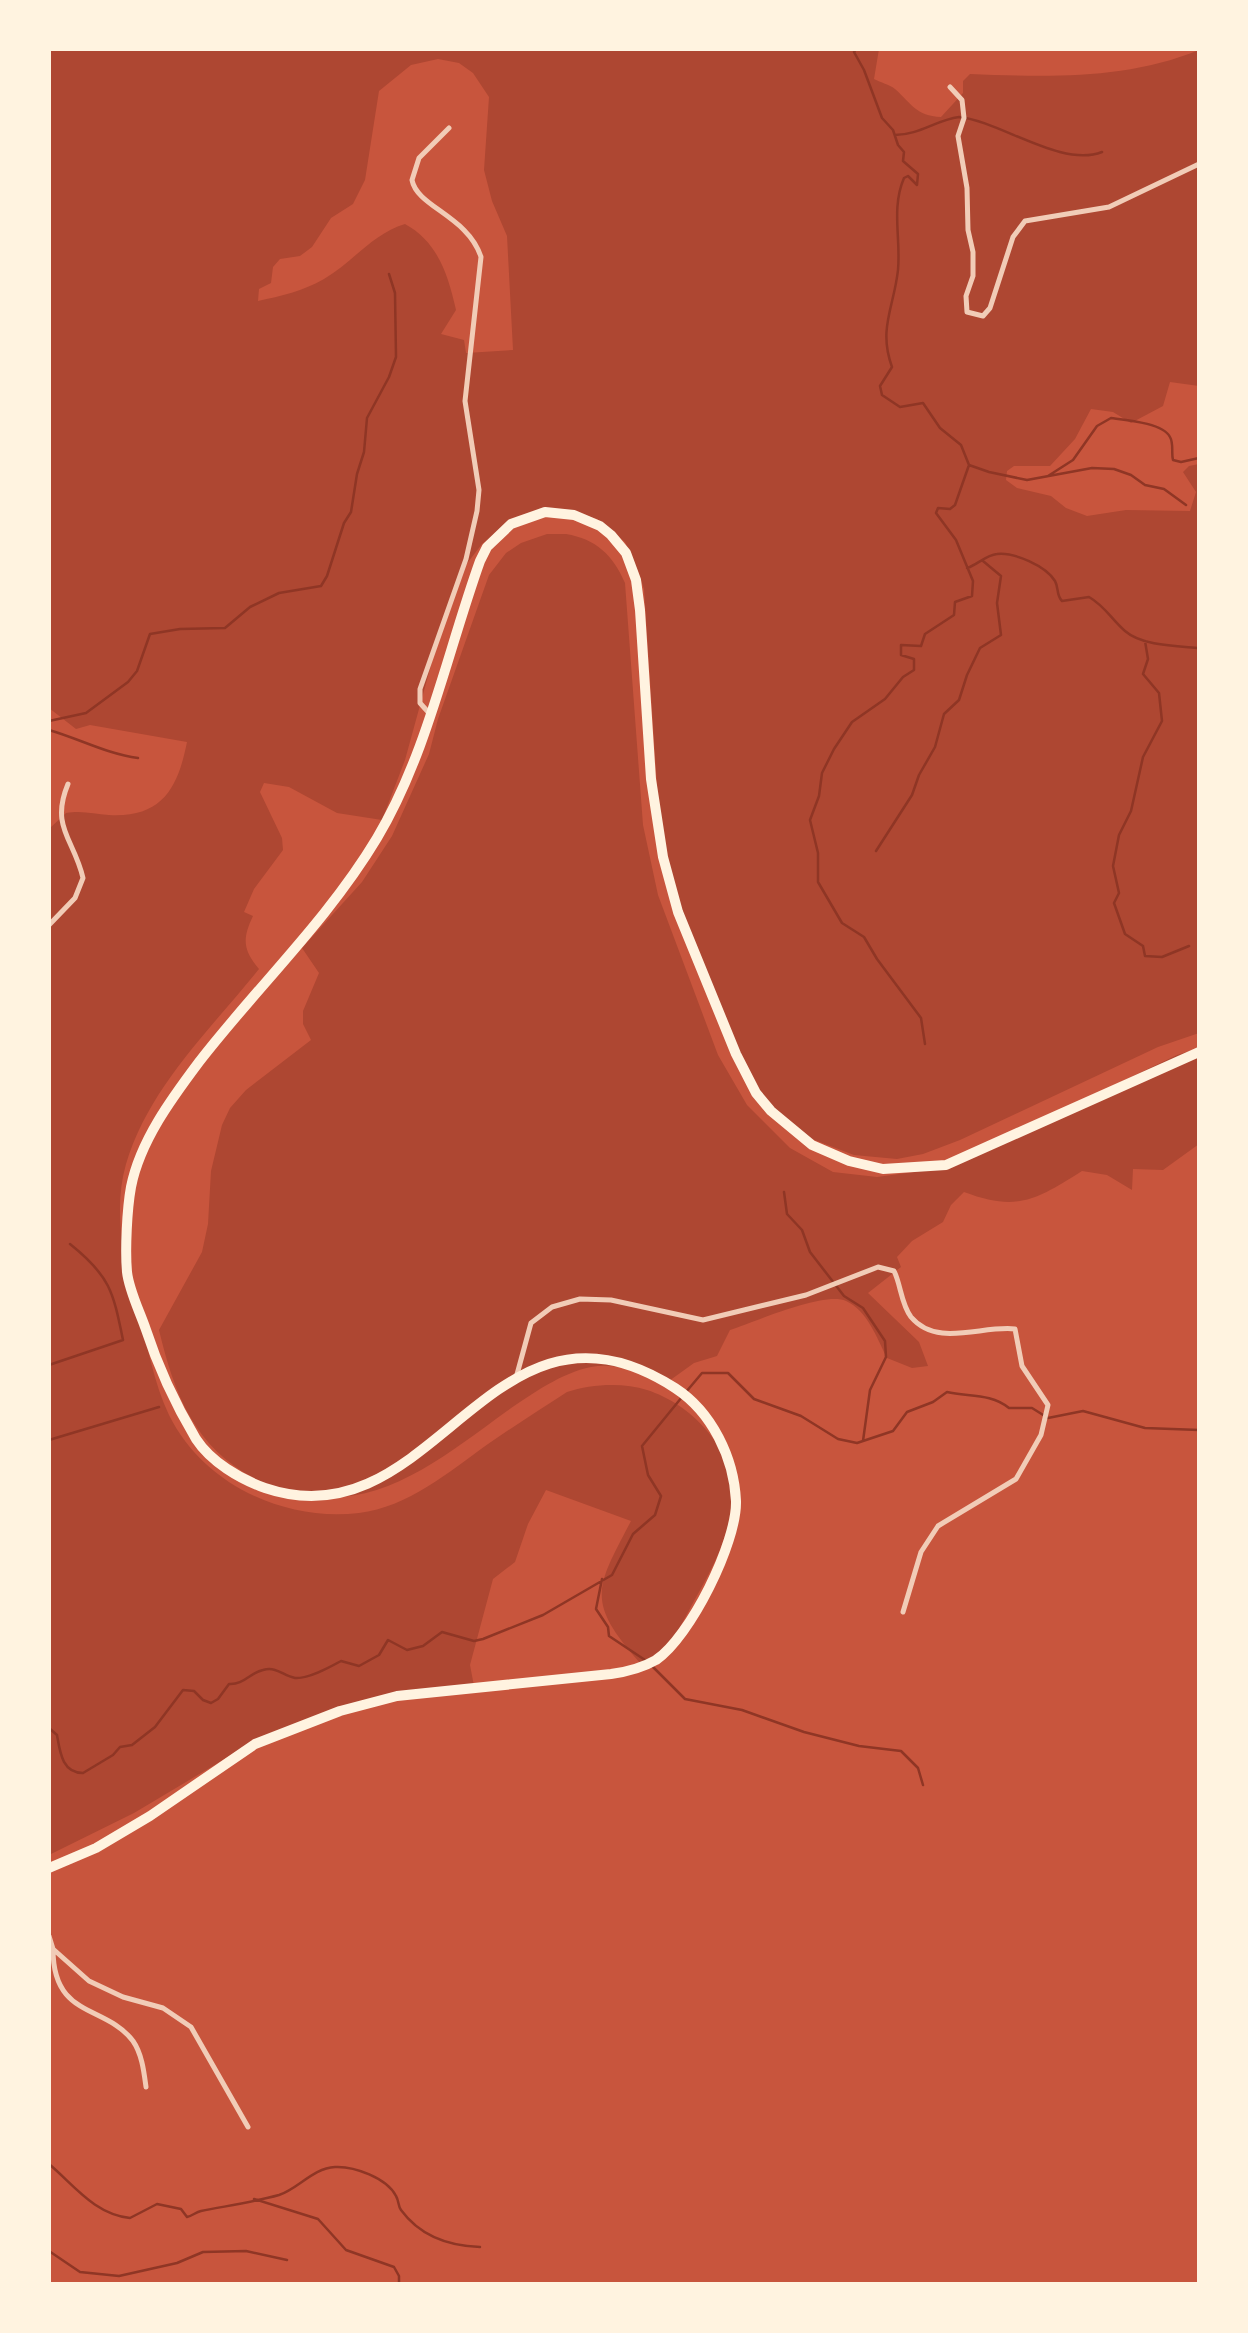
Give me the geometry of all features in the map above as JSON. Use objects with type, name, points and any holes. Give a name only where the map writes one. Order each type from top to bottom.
[{"type":"highway","points":[[49,1868],[96,1848],[150,1816],[255,1744],[340,1711],[397,1696],[625,1672],[657,1659],[683,1632],[712,1579],[736,1510],[733,1474],[715,1432],[704,1415],[681,1391],[627,1364],[601,1359],[547,1362],[516,1378],[377,1480],[331,1495],[279,1492],[231,1471],[199,1443],[164,1383],[127,1275],[132,1186],[166,1108],[215,1042],[281,965],[363,860],[392,811],[429,713],[480,561],[503,530],[522,518],[545,512],[573,515],[611,535],[631,564],[638,592],[651,779],[663,857],[678,912],[736,1054],[756,1093],[795,1133],[829,1154],[883,1169],[946,1166],[1199,1052]]},
{"type":"street","points":[[950,87],[962,100],[964,118],[958,136],[967,188],[968,230],[973,252],[973,276],[966,296],[967,312],[974,316],[983,316],[990,308],[1013,237],[1025,221],[1109,207],[1199,164]]},
{"type":"street","points":[[429,713],[420,703],[420,689],[466,559],[479,490],[465,401],[481,257],[468,230],[420,195],[412,180],[419,158],[449,128]]},
{"type":"street","points":[[49,925],[75,898],[83,878],[62,828],[60,802],[68,784]]},
{"type":"street","points":[[516,1378],[531,1324],[552,1307],[580,1299],[611,1300],[703,1320],[806,1295],[878,1267],[894,1271],[911,1316],[926,1329],[956,1335],[1001,1327],[1015,1329],[1022,1366],[1048,1405],[1041,1435],[1016,1479],[938,1526],[921,1552],[904,1612]]},
{"type":"street","points":[[49,1936],[55,1973],[69,1996],[79,2007],[132,2040],[144,2070],[146,2087]]},
{"type":"street","points":[[53,1949],[89,1981],[123,1997],[163,2008],[191,2027],[248,2127]]},
{"type":"shaded area","points":[[49,49],[879,49],[874,79],[893,87],[920,111],[941,117],[963,93],[963,81],[970,74],[1057,76],[1115,72],[1171,60],[1199,50],[1199,386],[1170,382],[1163,406],[1131,423],[1113,412],[1091,409],[1075,439],[1050,466],[1014,466],[1007,471],[1006,480],[1017,488],[1051,496],[1066,508],[1087,516],[1126,510],[1190,511],[1196,492],[1183,472],[1189,466],[1199,464],[1199,1033],[1158,1047],[960,1140],[923,1154],[897,1159],[854,1155],[804,1136],[757,1092],[690,941],[661,846],[644,589],[625,542],[597,519],[574,512],[546,511],[502,529],[482,544],[465,566],[436,647],[405,760],[382,820],[337,813],[289,787],[264,783],[260,792],[282,838],[283,850],[254,889],[244,912],[253,916],[247,931],[246,944],[259,969],[183,1060],[165,1085],[136,1136],[126,1164],[120,1201],[122,1239],[129,1277],[155,1378],[169,1415],[202,1461],[224,1479],[249,1493],[302,1511],[331,1514],[377,1509],[394,1504],[427,1487],[567,1392],[586,1387],[628,1386],[647,1390],[679,1406],[707,1430],[718,1445],[731,1478],[731,1510],[725,1537],[708,1576],[673,1638],[659,1653],[640,1663],[610,1624],[602,1594],[610,1563],[631,1521],[546,1490],[528,1524],[515,1562],[493,1579],[470,1665],[474,1686],[347,1706],[238,1751],[134,1813],[49,1855],[49,829],[66,813],[127,815],[155,805],[173,786],[187,742],[90,725],[76,729],[49,708]],"holes":[[[438,59],[459,63],[473,73],[489,97],[484,170],[492,201],[507,236],[513,350],[466,353],[464,340],[441,334],[456,310],[449,284],[434,250],[416,231],[405,224],[382,234],[316,283],[292,293],[258,301],[259,289],[271,283],[273,267],[280,259],[300,256],[312,247],[331,218],[353,204],[365,180],[379,91],[411,65]]]},
{"type":"shaded area","points":[[547,534],[566,534],[595,544],[615,564],[625,583],[643,825],[658,895],[718,1055],[747,1105],[790,1148],[833,1172],[877,1177],[921,1171],[1014,1133],[1177,1055],[1199,1048],[1199,1144],[1163,1170],[1133,1169],[1132,1190],[1107,1175],[1082,1171],[1052,1189],[1026,1200],[998,1201],[964,1192],[951,1205],[943,1222],[912,1241],[897,1257],[901,1267],[868,1293],[919,1342],[928,1366],[912,1368],[887,1358],[871,1325],[860,1311],[846,1301],[822,1300],[730,1330],[717,1356],[694,1363],[669,1381],[611,1366],[591,1367],[569,1374],[526,1398],[450,1452],[393,1484],[363,1494],[331,1498],[298,1494],[262,1482],[239,1469],[220,1455],[205,1438],[181,1399],[159,1330],[202,1252],[208,1224],[211,1171],[222,1125],[230,1108],[246,1090],[311,1040],[303,1024],[303,1011],[319,973],[302,948],[362,882],[392,836],[429,754],[438,719],[489,575],[506,553],[521,543]]},
{"type":"waterway","points":[[856,49],[854,52],[864,70],[882,118],[893,130],[898,145],[904,152],[903,161],[918,174],[917,185],[908,176],[904,178],[898,201],[898,270],[886,341],[892,367],[880,386],[882,395],[900,407],[923,403],[940,428],[961,445],[969,465],[1027,480],[1092,468],[1114,469],[1131,475],[1145,485],[1164,489],[1186,505]]},
{"type":"waterway","points":[[895,135],[912,133],[959,117],[993,126],[1068,154],[1102,152]]},
{"type":"waterway","points":[[49,721],[86,713],[128,682],[137,671],[150,634],[180,629],[225,628],[250,607],[279,593],[321,586],[327,576],[344,523],[351,512],[357,474],[364,452],[367,418],[389,377],[396,357],[395,293],[389,274]]},
{"type":"waterway","points":[[1048,476],[1073,460],[1097,426],[1111,418],[1144,423],[1166,432],[1171,440],[1173,460],[1181,462],[1199,458]]},
{"type":"waterway","points":[[925,1044],[921,1018],[864,937],[842,923],[818,882],[818,853],[810,820],[819,796],[822,773],[852,722],[885,699],[903,677],[914,670],[914,659],[901,655],[901,645],[921,646],[925,634],[954,615],[955,602],[972,596],[973,581],[956,540],[936,513],[938,508],[950,509],[955,505],[969,465]]},
{"type":"waterway","points":[[967,568],[993,555],[1004,554],[1020,558],[1051,575],[1062,601],[1089,597],[1132,636],[1160,644],[1199,648]]},
{"type":"waterway","points":[[876,851],[912,795],[919,775],[935,747],[944,714],[959,700],[980,648],[1001,635],[997,603],[1001,576],[983,561]]},
{"type":"waterway","points":[[1145,641],[1148,659],[1143,674],[1159,693],[1162,721],[1143,757],[1131,811],[1119,835],[1113,866],[1119,893],[1114,903],[1125,934],[1143,946],[1145,956],[1162,957],[1189,946]]},
{"type":"waterway","points":[[49,730],[104,750],[138,758]]},
{"type":"waterway","points":[[784,1192],[787,1214],[802,1230],[810,1252],[844,1296],[863,1308],[885,1341],[886,1357],[870,1390],[863,1441]]},
{"type":"waterway","points":[[49,1365],[123,1340],[108,1286],[94,1266],[70,1244]]},
{"type":"waterway","points":[[686,1392],[702,1373],[728,1373],[754,1399],[801,1416],[838,1439],[857,1443],[893,1431],[907,1412],[933,1402],[947,1392],[995,1400],[1009,1408],[1032,1408],[1048,1418],[1083,1411],[1145,1428],[1199,1430]]},
{"type":"waterway","points":[[49,1728],[57,1735],[66,1765],[83,1773],[113,1755],[120,1747],[132,1745],[155,1727],[183,1690],[194,1691],[203,1700],[211,1703],[218,1699],[229,1684],[239,1683],[263,1670],[272,1669],[295,1678],[307,1677],[341,1661],[359,1666],[379,1655],[388,1640],[407,1650],[423,1646],[442,1632],[474,1641],[543,1615],[612,1575],[633,1534],[655,1515],[661,1496],[648,1475],[642,1446],[682,1397]]},
{"type":"waterway","points":[[49,1440],[159,1407]]},
{"type":"waterway","points":[[602,1579],[596,1609],[608,1627],[609,1636],[648,1662]]},
{"type":"waterway","points":[[653,1667],[685,1699],[742,1710],[804,1732],[859,1746],[901,1751],[918,1768],[923,1785]]},
{"type":"waterway","points":[[49,2164],[95,2205],[130,2218],[157,2204],[181,2209],[187,2217],[201,2211],[279,2195],[327,2168],[351,2169],[369,2174],[385,2184],[396,2196],[401,2210],[426,2233],[447,2242],[480,2247]]},
{"type":"waterway","points":[[254,2199],[318,2219],[346,2250],[394,2267],[399,2276],[399,2284]]},
{"type":"waterway","points":[[49,2251],[80,2272],[119,2276],[177,2263],[203,2252],[246,2251],[287,2260]]}]
